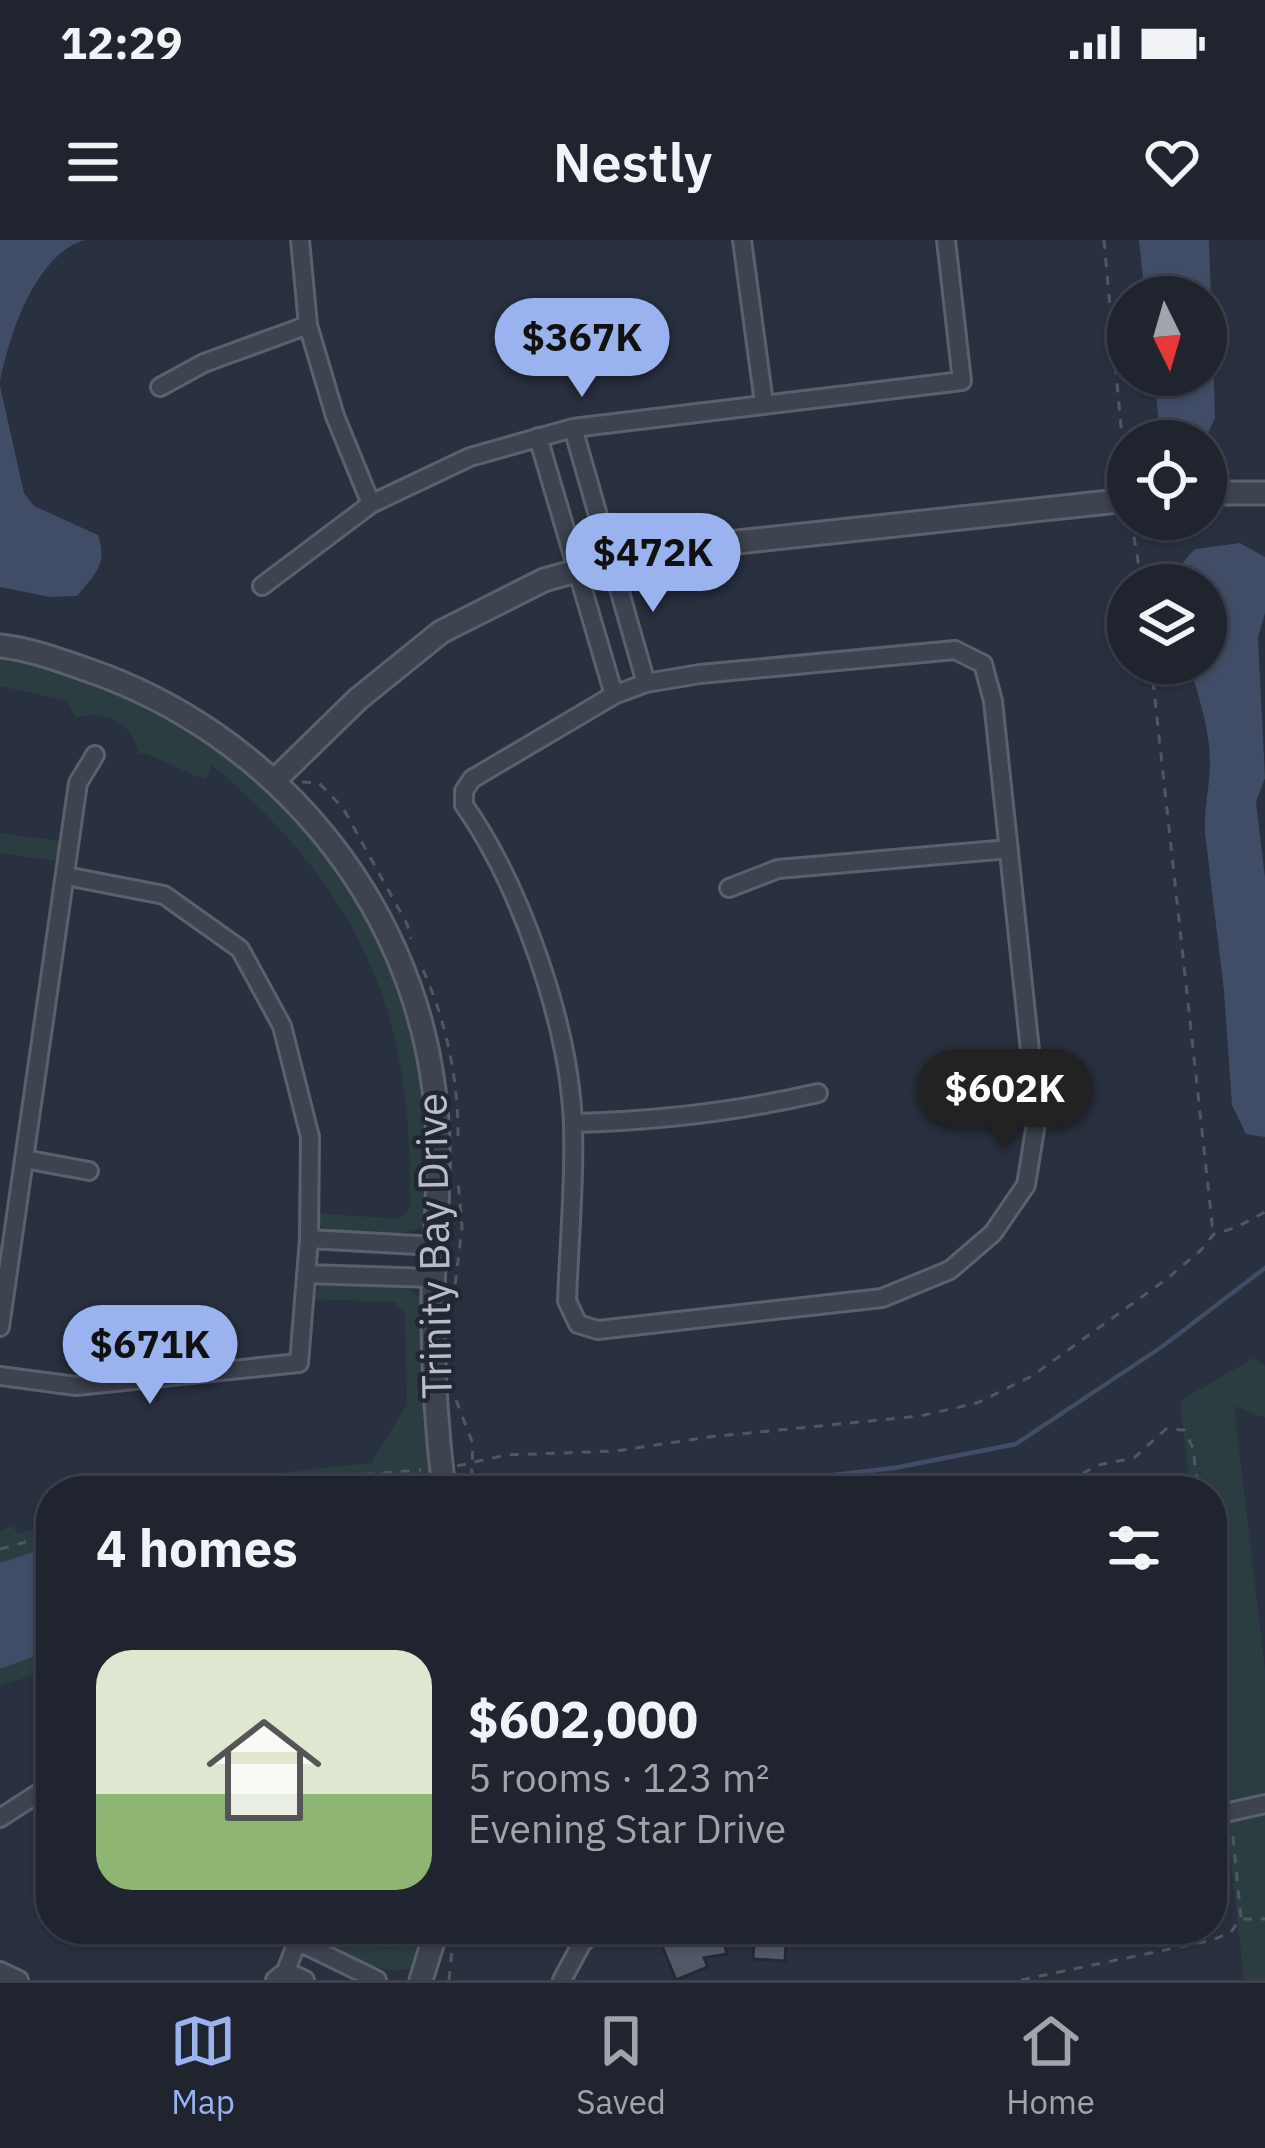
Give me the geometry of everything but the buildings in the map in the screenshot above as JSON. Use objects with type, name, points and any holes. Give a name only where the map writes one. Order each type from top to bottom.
[{"type":"street","points":[[300,240],[308,326],[335,416],[370,504]]},
{"type":"street","points":[[742,240],[764,404]]},
{"type":"street","points":[[262,586],[370,504],[470,457],[538,437],[573,428],[962,381],[946,240]]},
{"type":"street","points":[[160,387],[204,363],[308,326]]},
{"type":"street","points":[[573,428],[646,683]]},
{"type":"street","points":[[538,437],[614,695]]},
{"type":"street","points":[[1227,493],[1265,494]]},
{"type":"street","points":[[275,780],[358,699],[441,632],[544,580],[644,552],[1107,502]]},
{"type":"street","name":"Trinity Bay Drive","points":[[0,646],[56,659],[151,696],[206,726],[275,780],[345,862],[378,913],[404,970],[434,1088],[439,1135],[433,1361],[443,1476]]},
{"type":"street","points":[[955,650],[983,664],[993,701],[1037,1117],[1026,1185],[993,1232],[950,1270],[882,1298],[598,1330],[578,1324],[567,1301],[573,1123],[556,1015],[524,920],[464,805],[464,790],[492,766],[614,695],[646,683],[955,650]]},
{"type":"street","points":[[0,1327],[78,783],[95,755]]},
{"type":"street","points":[[728,888],[778,869],[1009,849]]},
{"type":"street","points":[[0,1376],[76,1386],[299,1363],[309,1239],[310,1137],[282,1026],[240,949],[164,895],[66,876]]},
{"type":"street","points":[[573,1123],[743,1110],[818,1093]]},
{"type":"street","points":[[25,1159],[89,1172]]},
{"type":"street","points":[[309,1239],[436,1246]]},
{"type":"street","points":[[306,1274],[434,1278]]},
{"type":"street","points":[[0,1819],[36,1795]]},
{"type":"street","points":[[1227,1813],[1265,1804]]},
{"type":"street","points":[[296,1944],[280,1976],[305,1980]]},
{"type":"street","points":[[315,1944],[376,1980]]},
{"type":"street","points":[[421,1980],[432,1944]]},
{"type":"street","points":[[562,1980],[581,1944]]},
{"type":"street","points":[[0,1971],[19,1980]]},
{"type":"path","points":[[1104,240],[1123,420]]},
{"type":"path","points":[[1152,684],[1214,1234]]},
{"type":"path","points":[[450,1468],[506,1455],[616,1451],[920,1416],[977,1403],[1032,1376],[1168,1278],[1214,1234],[1265,1212]]},
{"type":"path","points":[[1079,1476],[1098,1465],[1134,1458],[1166,1429],[1176,1427],[1184,1430],[1193,1448],[1196,1476]]},
{"type":"path","points":[[341,1476],[429,1469]]},
{"type":"path","points":[[1,1547],[36,1539]]},
{"type":"path","points":[[1227,1845],[1241,1918],[1227,1934]]},
{"type":"path","points":[[1241,1918],[1265,1919]]},
{"type":"path","points":[[1021,1980],[1194,1944]]},
{"type":"path","points":[[449,1980],[452,1948]]},
{"type":"shaded area","points":[[0,656],[80,679],[154,711],[221,752],[280,802],[330,859],[372,926],[402,1000],[429,1135],[429,1195],[421,1227],[367,1235],[337,1232],[316,1222],[315,1213],[398,1219],[410,1208],[409,1138],[402,1074],[368,961],[341,909],[306,860],[212,765],[205,780],[139,754],[131,734],[108,717],[76,718],[67,701],[0,686]]},
{"type":"shaded area","points":[[0,833],[59,841],[56,861],[0,853]]},
{"type":"shaded area","points":[[321,1284],[404,1285],[420,1298],[432,1476],[245,1476],[371,1463],[407,1404],[405,1314],[395,1302],[310,1299]]},
{"type":"shaded area","points":[[1253,1358],[1265,1366],[1265,1418],[1234,1406],[1265,1670],[1265,1980],[1244,1980],[1227,1824],[1227,1476],[1188,1476],[1180,1401]]},
{"type":"shaded area","points":[[12,1526],[18,1534],[36,1529],[36,1674],[0,1686],[0,1531]]},
{"type":"shaded area","points":[[372,1944],[389,1949],[421,1944],[414,1967],[404,1970],[359,1961],[329,1946]]},
{"type":"water","points":[[0,240],[85,240],[67,248],[39,279],[18,320],[0,381]]},
{"type":"water","points":[[1139,240],[1209,240],[1210,276],[1143,276]]},
{"type":"water","points":[[0,386],[24,493],[34,506],[98,535],[100,561],[77,596],[50,597],[0,587]]},
{"type":"water","points":[[1156,396],[1214,396],[1214,420],[1158,420]]},
{"type":"water","points":[[1240,543],[1265,557],[1265,613],[1258,637],[1265,778],[1256,802],[1265,878],[1265,1137],[1246,1134],[1232,1105],[1205,833],[1210,753],[1195,684],[1227,684],[1227,564],[1182,564],[1195,549]]},
{"type":"water","points":[[36,1551],[36,1656],[0,1669],[0,1563]]},
{"type":"waterway","points":[[824,1476],[894,1468],[1016,1444],[1163,1346],[1265,1268]]}]
